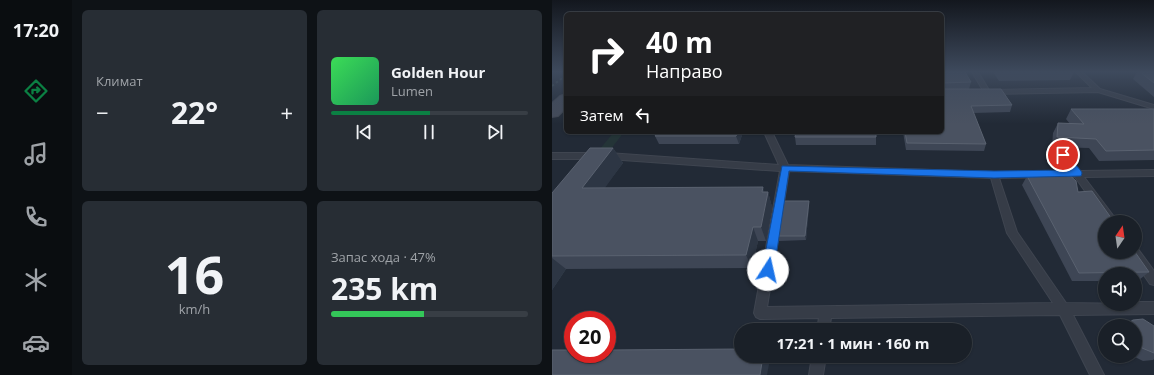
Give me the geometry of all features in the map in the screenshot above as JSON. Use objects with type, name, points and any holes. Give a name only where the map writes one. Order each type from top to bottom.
[{"type":"lane","points":[[979,92],[1098,90],[1154,107]]},
{"type":"lane","points":[[769,134],[785,168],[760,313],[1154,308]]},
{"type":"lane","points":[[1063,155],[1108,215]]},
{"type":"lane","points":[[552,156],[606,156],[785,168],[994,174],[1154,173]]},
{"type":"lane","points":[[994,174],[1012,233],[1064,310],[1097,375]]},
{"type":"lane","points":[[1139,259],[1154,280]]},
{"type":"lane","points":[[824,323],[826,312]]},
{"type":"lane","points":[[816,375],[818,363]]},
{"type":"shaded area","points":[[612,134],[622,134],[611,149],[599,150]]},
{"type":"building","points":[[944,90],[1001,90],[1012,105],[971,106],[986,144],[907,143],[905,134],[944,134]]},
{"type":"building","points":[[1071,109],[1154,109],[1154,150],[1106,151],[1096,139],[1057,137],[1058,123],[1084,124]]},
{"type":"building","points":[[656,134],[737,134],[736,136],[655,136]]},
{"type":"building","points":[[796,134],[876,134],[876,137],[795,137]]},
{"type":"building","points":[[590,148],[613,148],[582,188],[763,187],[762,192],[768,192],[761,227],[753,227],[746,255],[552,256],[552,193]]},
{"type":"building","points":[[1041,171],[1065,171],[1076,181],[1078,192],[1092,191],[1109,215],[1098,215],[1098,259],[1140,259],[1149,272],[1142,272],[1142,267],[1098,267],[1098,273],[1079,273],[1027,176]]},
{"type":"building","points":[[784,201],[809,201],[805,236],[778,236]]},
{"type":"building","points":[[1142,319],[1154,326],[1154,353],[1142,348]]},
{"type":"building","points":[[734,349],[734,363],[762,363],[760,375],[552,375],[552,350],[564,350],[564,363],[616,363],[616,350]]},
{"type":"route","points":[[768,270],[785,168],[994,174],[1078,173],[1063,155]]}]
